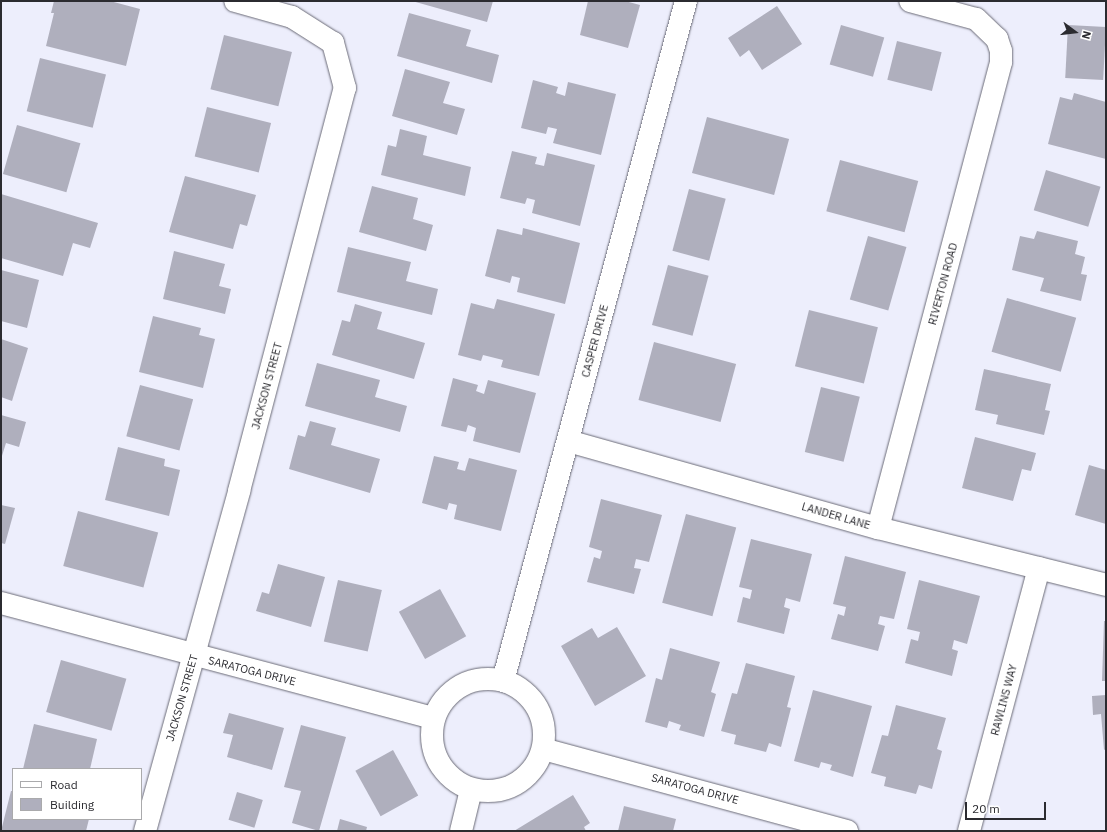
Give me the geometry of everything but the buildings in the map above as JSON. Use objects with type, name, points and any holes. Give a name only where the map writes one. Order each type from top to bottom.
[{"type":"street","name":"JACKSON STREET","points":[[145,831],[194,656],[345,88],[333,43],[292,17],[235,1]]},
{"type":"street","name":"CASPER DRIVE","points":[[503,680],[686,1]]},
{"type":"street","name":"RIVERTON ROAD","points":[[878,528],[1001,62],[1001,51],[997,39],[976,19],[910,1]]},
{"type":"street","name":"LANDER LANE","points":[[568,441],[878,528],[1106,585]]},
{"type":"street","name":"RAWLINS WAY","points":[[969,831],[1039,568]]},
{"type":"street","name":"SARATOGA DRIVE","points":[[1,603],[194,656],[434,718]]},
{"type":"street","points":[[486,679],[503,680],[520,688],[533,701],[542,717],[545,734],[543,749],[534,768],[522,781],[500,790],[489,792],[472,790],[457,784],[446,774],[438,762],[431,733],[434,718],[442,702],[454,690],[469,682],[486,679]]},
{"type":"street","name":"SARATOGA DRIVE","points":[[543,749],[847,831]]},
{"type":"street","points":[[461,831],[472,790]]}]
